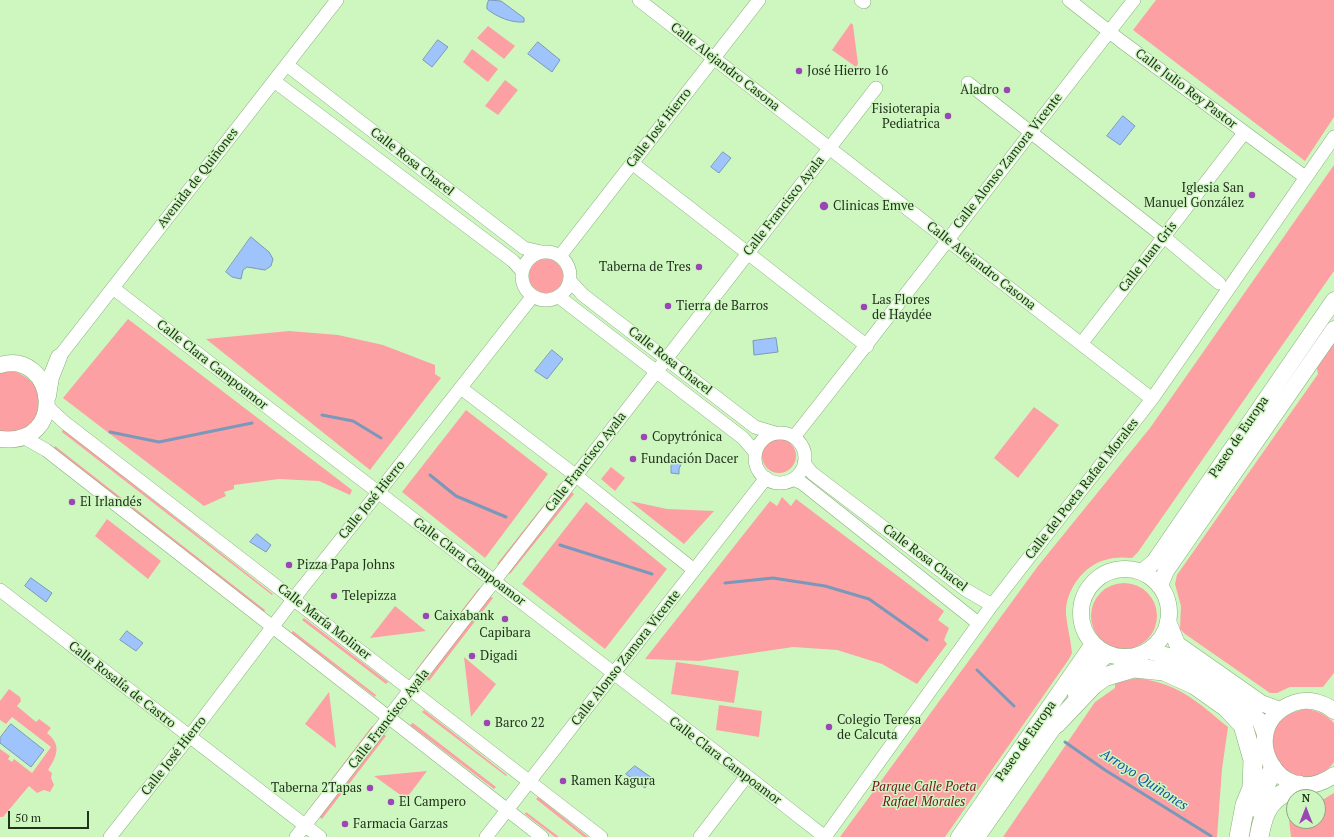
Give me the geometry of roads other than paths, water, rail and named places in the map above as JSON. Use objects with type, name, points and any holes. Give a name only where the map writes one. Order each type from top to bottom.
[{"type":"highway","points":[[1056,724],[1093,685],[1104,677],[1134,668],[1164,671],[1195,685],[1226,707],[1243,725],[1253,760],[1252,788],[1245,805],[1240,834]]},
{"type":"highway","points":[[1240,834],[1273,769]]},
{"type":"highway","points":[[1260,837],[1264,814],[1272,800],[1299,785]]},
{"type":"main road","name":"Paseo de Europa","points":[[1142,572],[1154,562],[1334,300]]},
{"type":"main road","name":"Paseo de Europa","points":[[1160,586],[1166,571],[1334,329]]},
{"type":"main road","name":"Avenida de Quiñones","points":[[28,368],[42,366],[59,357]]},
{"type":"main road","name":"Avenida de Quiñones","points":[[23,437],[40,426],[48,404],[51,377],[59,357]]},
{"type":"main road","points":[[0,365],[17,364],[28,368],[38,376],[45,387],[48,404]]},
{"type":"main road","points":[[0,439],[12,440],[23,437]]},
{"type":"main road","points":[[1129,569],[1142,572],[1160,586],[1166,596],[1169,609],[1168,622],[1161,638],[1148,651],[1128,657],[1108,654],[1093,644],[1085,633],[1081,620],[1081,607],[1088,588],[1103,575],[1115,570],[1129,569]]},
{"type":"main road","points":[[1168,622],[1177,644],[1261,703],[1280,710]]},
{"type":"main road","name":"Paseo de Europa","points":[[959,837],[1093,644]]},
{"type":"main road","points":[[1148,651],[1169,656],[1252,714],[1260,721],[1265,734]]},
{"type":"main road","name":"Paseo de Europa","points":[[977,837],[1100,661],[1108,654]]},
{"type":"main road","points":[[1334,694],[1318,702],[1296,702],[1280,710],[1273,716],[1265,734],[1264,746],[1267,758],[1273,769],[1289,782],[1299,785],[1313,785],[1326,781],[1334,775]]},
{"type":"main road","points":[[1318,702],[1334,711]]},
{"type":"street","name":"Avenida de Quiñones","points":[[59,357],[337,0]]},
{"type":"street","name":"Calle Alejandro Casona","points":[[639,0],[1152,399]]},
{"type":"street","name":"Calle José Hierro","points":[[560,256],[758,0]]},
{"type":"street","name":"Calle Julio Rey Pastor","points":[[1069,0],[1244,133],[1305,177]]},
{"type":"street","name":"Calle Alonso Zamora Vicente","points":[[794,437],[867,346],[1030,132],[1134,0]]},
{"type":"street","name":"Calle Rosa Chacel","points":[[287,65],[524,248],[541,252]]},
{"type":"street","name":"Calle Rosa Chacel","points":[[274,81],[513,261],[522,271]]},
{"type":"street","points":[[968,83],[1164,237],[1219,283]]},
{"type":"street","name":"Calle Francisco Ayala","points":[[296,837],[390,718],[575,475],[876,88]]},
{"type":"street","name":"Calle Juan Gris","points":[[1081,344],[1244,133]]},
{"type":"street","name":"Calle del Poeta Rafael Morales","points":[[825,837],[992,605],[1152,399],[1334,137]]},
{"type":"street","points":[[632,163],[867,346]]},
{"type":"street","points":[[541,252],[560,256],[568,268],[570,281],[566,290],[559,297],[550,300],[541,300],[532,296],[525,290],[522,281],[522,271],[526,263],[532,256],[541,252]]},
{"type":"street","name":"Calle Rosa Chacel","points":[[570,281],[583,295],[755,427],[775,433]]},
{"type":"street","name":"Calle Clara Campoamor","points":[[113,288],[378,494],[494,581],[825,837]]},
{"type":"street","name":"Calle José Hierro","points":[[110,837],[189,737],[294,599],[532,296]]},
{"type":"street","name":"Calle Rosa Chacel","points":[[559,297],[743,438],[755,452]]},
{"type":"street","points":[[460,388],[575,475],[694,570]]},
{"type":"street","name":"Calle María Moliner","points":[[48,404],[64,422],[601,837]]},
{"type":"street","points":[[775,433],[785,433],[794,437],[801,444],[804,453],[804,463],[800,472],[794,479],[784,482],[774,482],[766,478],[759,471],[755,462],[755,452],[759,443],[766,437],[775,433]]},
{"type":"street","points":[[23,437],[46,450],[542,837]]},
{"type":"street","name":"Calle Rosa Chacel","points":[[804,463],[812,473],[954,580],[992,605]]},
{"type":"street","name":"Calle Alonso Zamora Vicente","points":[[486,837],[766,478]]},
{"type":"street","name":"Calle Rosa Chacel","points":[[794,479],[802,483],[978,624]]},
{"type":"street","name":"Calle Rosalía de Castro","points":[[0,590],[320,837]]},
{"type":"street","points":[[700,837],[746,777]]},
{"type":"water","points":[[489,0],[501,1],[524,18],[524,22],[509,20],[491,12],[487,9]]},
{"type":"water","points":[[438,40],[448,47],[432,67],[423,60]]},
{"type":"water","points":[[538,42],[560,60],[552,72],[528,54]]},
{"type":"water","points":[[1123,116],[1135,126],[1120,145],[1107,136]]},
{"type":"water","points":[[723,152],[731,158],[719,173],[711,167]]},
{"type":"water","points":[[251,237],[269,252],[273,259],[271,266],[265,270],[247,267],[243,270],[241,279],[232,277],[226,272]]},
{"type":"water","points":[[776,338],[778,352],[754,355],[753,341]]},
{"type":"water","points":[[552,350],[563,359],[547,379],[535,371]]},
{"type":"water","points":[[677,458],[682,462],[679,469],[679,474],[671,473],[671,466]]},
{"type":"water","points":[[257,534],[271,545],[266,552],[250,542]]},
{"type":"water","points":[[31,578],[52,593],[46,602],[25,586]]},
{"type":"water","points":[[127,631],[143,643],[136,651],[120,640]]},
{"type":"water","points":[[11,724],[44,750],[31,767],[0,743],[0,738]]},
{"type":"water","points":[[635,766],[652,778],[645,788],[626,774]]},
{"type":"waterway","name":"Arroyo Quiñones","points":[[322,415],[353,421],[381,438]]},
{"type":"waterway","name":"Arroyo Quiñones","points":[[110,432],[159,442],[252,423]]},
{"type":"waterway","name":"Arroyo Quiñones","points":[[430,475],[456,496],[506,517]]},
{"type":"waterway","name":"Arroyo Quiñones","points":[[560,545],[652,574]]},
{"type":"waterway","name":"Arroyo Quiñones","points":[[725,583],[773,578],[825,586],[869,599],[927,640]]},
{"type":"waterway","name":"Arroyo Quiñones","points":[[977,670],[1014,706]]},
{"type":"waterway","name":"Arroyo Quiñones","points":[[1065,742],[1105,770],[1211,836]]},
{"type":"place","name":"José Hierro 16","points":[[799,71]]},
{"type":"place","name":"Aladro","points":[[1007,90]]},
{"type":"place","name":"Fisioterapia Pediatrica","points":[[948,116]]},
{"type":"place","name":"Iglesia San Manuel González","points":[[1252,195]]},
{"type":"place","name":"Clinicas Emve","points":[[824,206]]},
{"type":"place","name":"Taberna de Tres","points":[[699,267]]},
{"type":"place","name":"Tierra de Barros","points":[[668,306]]},
{"type":"place","name":"Las Flores de Haydée","points":[[864,307]]},
{"type":"place","name":"Copytrónica","points":[[644,437]]},
{"type":"place","name":"Fundación Dacer","points":[[633,459]]},
{"type":"place","name":"El Irlandés","points":[[72,502]]},
{"type":"place","name":"Pizza Papa Johns","points":[[289,565]]},
{"type":"place","name":"Telepizza","points":[[334,596]]},
{"type":"place","name":"Caixabank","points":[[426,616]]},
{"type":"place","name":"Capibara","points":[[505,619]]},
{"type":"place","name":"Digadi","points":[[472,656]]},
{"type":"place","name":"Barco 22","points":[[487,723]]},
{"type":"place","name":"Colegio Teresa de Calcuta","points":[[829,727]]},
{"type":"place","name":"Ramen Kagura","points":[[563,781]]},
{"type":"place","name":"Taberna 2Tapas","points":[[370,788]]},
{"type":"place","name":"El Campero","points":[[391,802]]},
{"type":"place","name":"Farmacia Garzas","points":[[345,824]]},
{"type":"park label","name":"Parque Calle Poeta Rafael Morales","points":[[924,794]]}]
